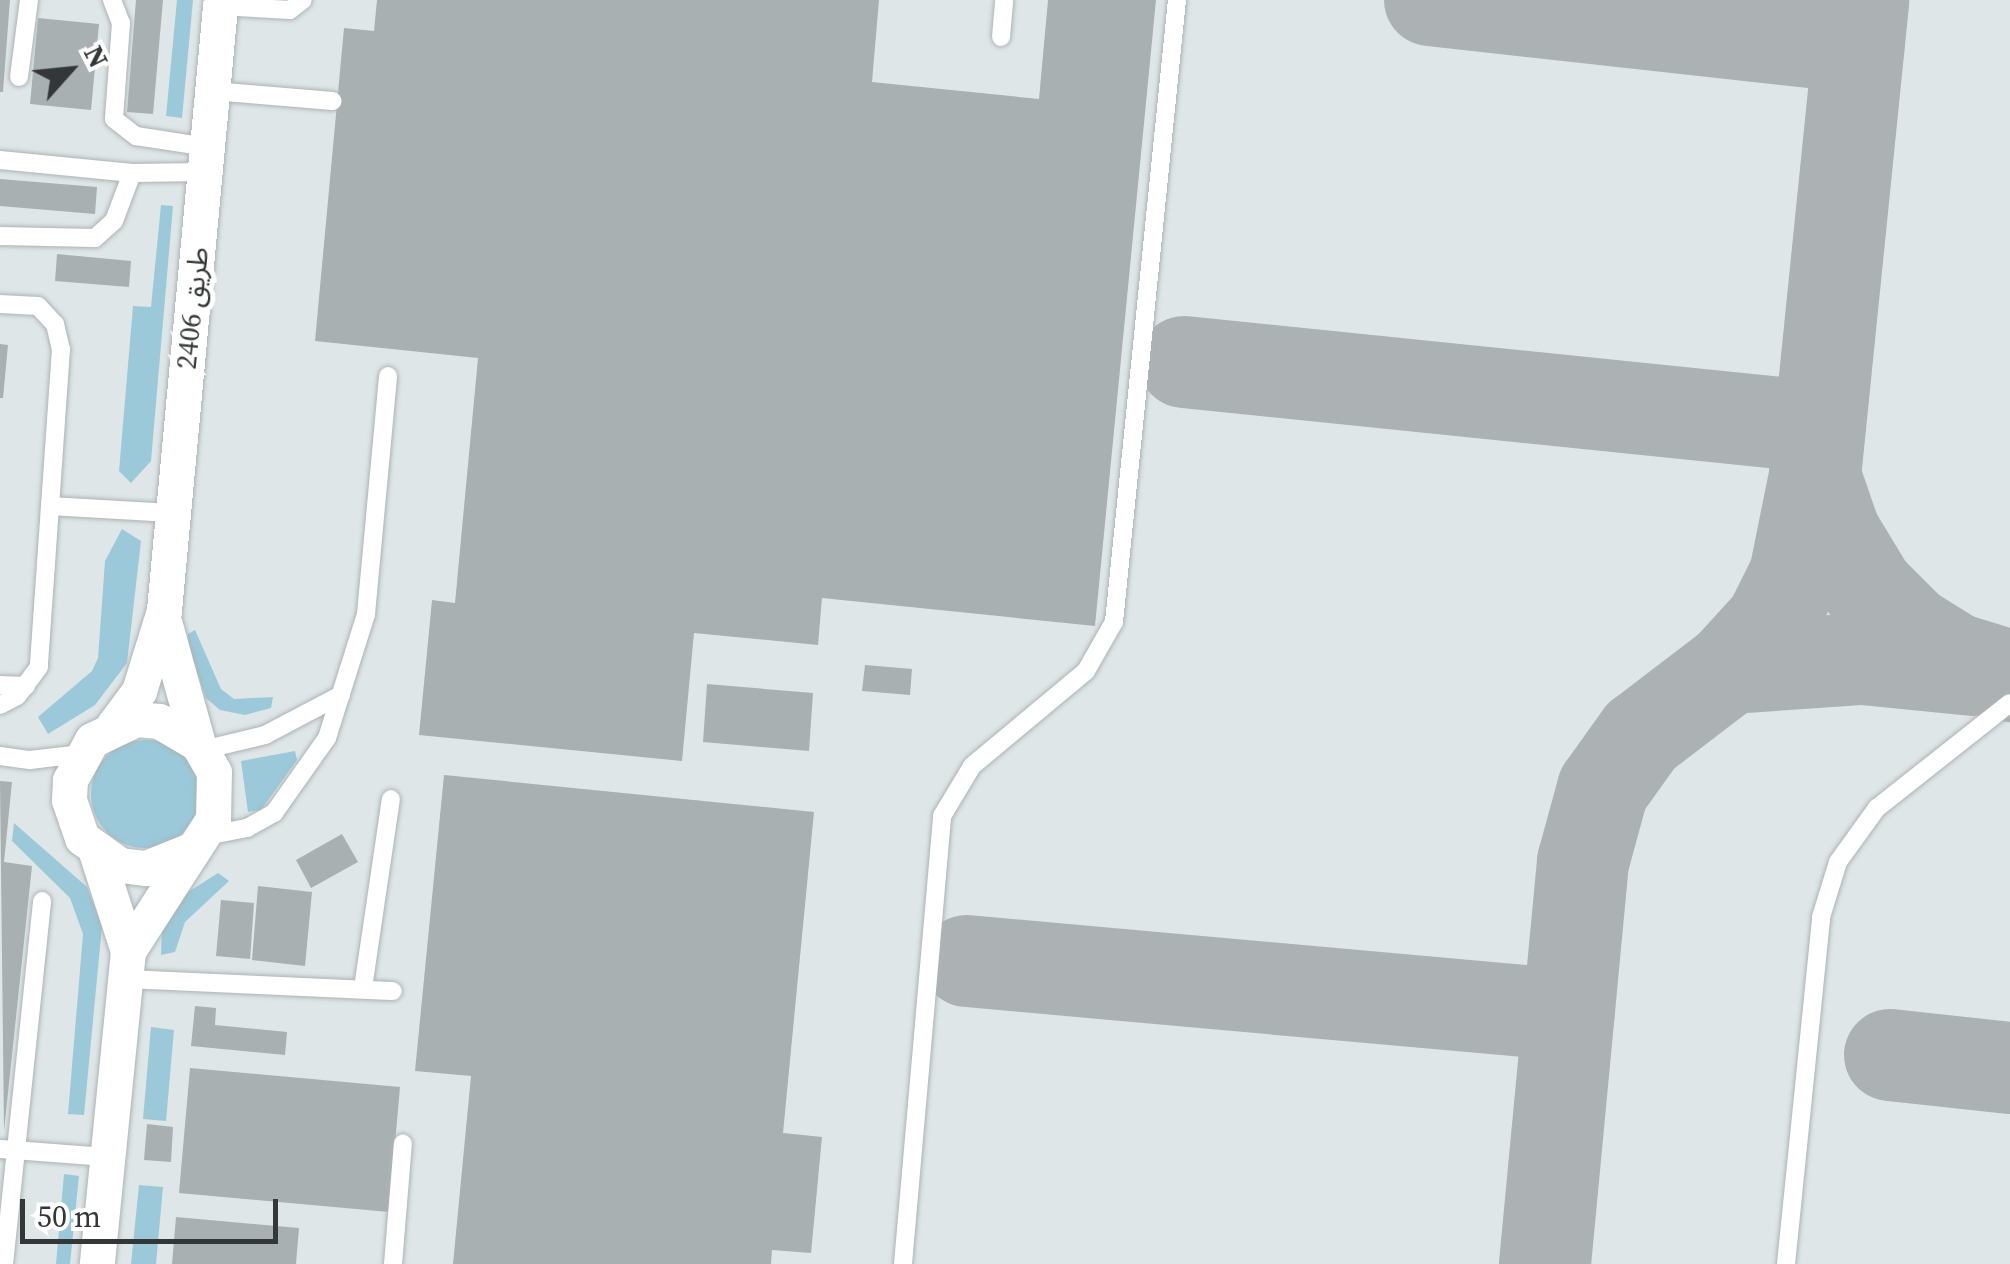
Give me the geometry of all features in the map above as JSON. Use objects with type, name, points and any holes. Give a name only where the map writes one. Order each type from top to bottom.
[{"type":"street","name":"طريق 2406","points":[[97,1264],[126,966],[96,852],[82,838],[69,800],[80,754],[114,726],[139,691],[164,610],[220,3]]},
{"type":"street","name":"طريق 2406","points":[[126,966],[197,843],[217,796],[176,683],[164,610]]},
{"type":"street","points":[[114,726],[159,721],[201,747]]},
{"type":"street","points":[[96,852],[146,868],[197,843]]},
{"type":"lane","points":[[19,76],[28,0]]},
{"type":"lane","points":[[112,0],[121,23],[114,119],[136,136],[207,159]]},
{"type":"lane","points":[[220,3],[290,10],[304,0]]},
{"type":"lane","points":[[1002,37],[1004,0]]},
{"type":"lane","points":[[903,1264],[939,832],[948,800],[972,766],[1086,671],[1114,622],[1177,0]]},
{"type":"lane","points":[[214,90],[333,101]]},
{"type":"lane","points":[[0,160],[132,173],[207,159]]},
{"type":"lane","points":[[0,236],[95,238],[114,221],[132,173]]},
{"type":"lane","points":[[0,304],[38,306],[60,336],[40,661],[26,686],[0,705]]},
{"type":"lane","points":[[197,843],[247,828],[295,792],[327,738],[366,614],[388,376]]},
{"type":"lane","points":[[50,506],[171,513]]},
{"type":"lane","points":[[0,686],[26,686]]},
{"type":"lane","points":[[201,747],[265,735],[341,695]]},
{"type":"lane","points":[[1786,1264],[1821,917],[1838,862],[1876,808],[2010,703]]},
{"type":"lane","points":[[0,756],[30,760],[80,754]]},
{"type":"lane","points":[[363,988],[391,799]]},
{"type":"lane","points":[[4,1264],[8,1150],[42,902]]},
{"type":"lane","points":[[126,966],[393,991]]},
{"type":"lane","points":[[393,1264],[403,1143]]},
{"type":"lane","points":[[8,1150],[107,1156]]},
{"type":"shaded area","points":[[177,0],[193,0],[182,118],[166,116]]},
{"type":"shaded area","points":[[161,205],[173,206],[151,461],[131,483],[119,471],[133,306],[151,307]]},
{"type":"shaded area","points":[[122,529],[141,541],[127,663],[95,705],[48,734],[38,717],[92,671],[98,658],[105,561]]},
{"type":"shaded area","points":[[195,630],[221,689],[234,699],[273,697],[271,708],[245,715],[220,710],[206,698],[188,648],[188,634]]},
{"type":"shaded area","points":[[145,740],[175,749],[183,756],[190,764],[199,794],[190,824],[183,832],[175,839],[145,848],[115,839],[107,832],[100,824],[91,794],[100,764],[107,756],[115,749]]},
{"type":"shaded area","points":[[295,751],[297,760],[261,810],[248,812],[241,761]]},
{"type":"shaded area","points":[[14,823],[87,887],[102,926],[84,1115],[68,1114],[83,934],[70,898],[12,841]]},
{"type":"shaded area","points":[[218,873],[229,881],[185,922],[175,952],[161,955],[162,925],[185,894]]},
{"type":"shaded area","points":[[151,1027],[174,1030],[166,1121],[143,1119]]},
{"type":"shaded area","points":[[64,1174],[79,1176],[70,1264],[56,1264]]},
{"type":"shaded area","points":[[139,1185],[163,1187],[156,1264],[131,1264]]},
{"type":"building","points":[[0,0],[10,0],[3,92],[0,92]]},
{"type":"building","points":[[136,0],[163,0],[153,114],[127,112]]},
{"type":"building","points":[[377,0],[879,0],[872,82],[1039,99],[1048,0],[1156,0],[1095,626],[822,598],[818,645],[694,633],[682,761],[419,735],[432,600],[455,603],[478,358],[315,341],[344,28],[374,31]]},
{"type":"building","points":[[38,18],[99,24],[91,110],[30,104]]},
{"type":"building","points":[[0,179],[97,187],[95,214],[0,206]]},
{"type":"building","points":[[57,254],[131,261],[129,287],[55,281]]},
{"type":"building","points":[[0,344],[8,345],[3,398],[0,398]]},
{"type":"building","points":[[865,665],[912,669],[910,695],[862,691]]},
{"type":"building","points":[[707,684],[813,693],[809,751],[703,742]]},
{"type":"building","points":[[444,775],[814,812],[783,1133],[822,1137],[811,1253],[772,1250],[771,1264],[453,1264],[471,1076],[415,1071]]},
{"type":"building","points":[[0,781],[12,782],[4,862],[32,866],[4,1131]]},
{"type":"building","points":[[342,834],[358,862],[311,888],[296,860]]},
{"type":"building","points":[[258,886],[312,892],[305,966],[252,960]]},
{"type":"building","points":[[221,900],[254,903],[250,959],[216,956]]},
{"type":"building","points":[[195,1006],[216,1008],[215,1025],[287,1032],[285,1055],[191,1046]]},
{"type":"building","points":[[190,1068],[400,1087],[389,1212],[179,1193]]},
{"type":"building","points":[[147,1124],[173,1127],[171,1162],[144,1160]]},
{"type":"building","points":[[176,1217],[299,1228],[296,1264],[172,1264]]},
{"type":"taxiway","points":[[1430,0],[1858,47]]},
{"type":"taxiway","points":[[1545,1264],[1583,862],[1603,789],[1641,736],[1730,668],[1771,623],[1795,575],[1815,476],[1863,0]]},
{"type":"taxiway","points":[[1184,362],[1820,427]]},
{"type":"taxiway","points":[[1815,476],[1835,534],[1869,590],[1910,631],[1955,659],[2010,676]]},
{"type":"taxiway","points":[[1730,668],[1863,659],[1973,670]]},
{"type":"taxiway","points":[[967,961],[1569,1015]]},
{"type":"taxiway","points":[[1890,1055],[2010,1068]]}]
